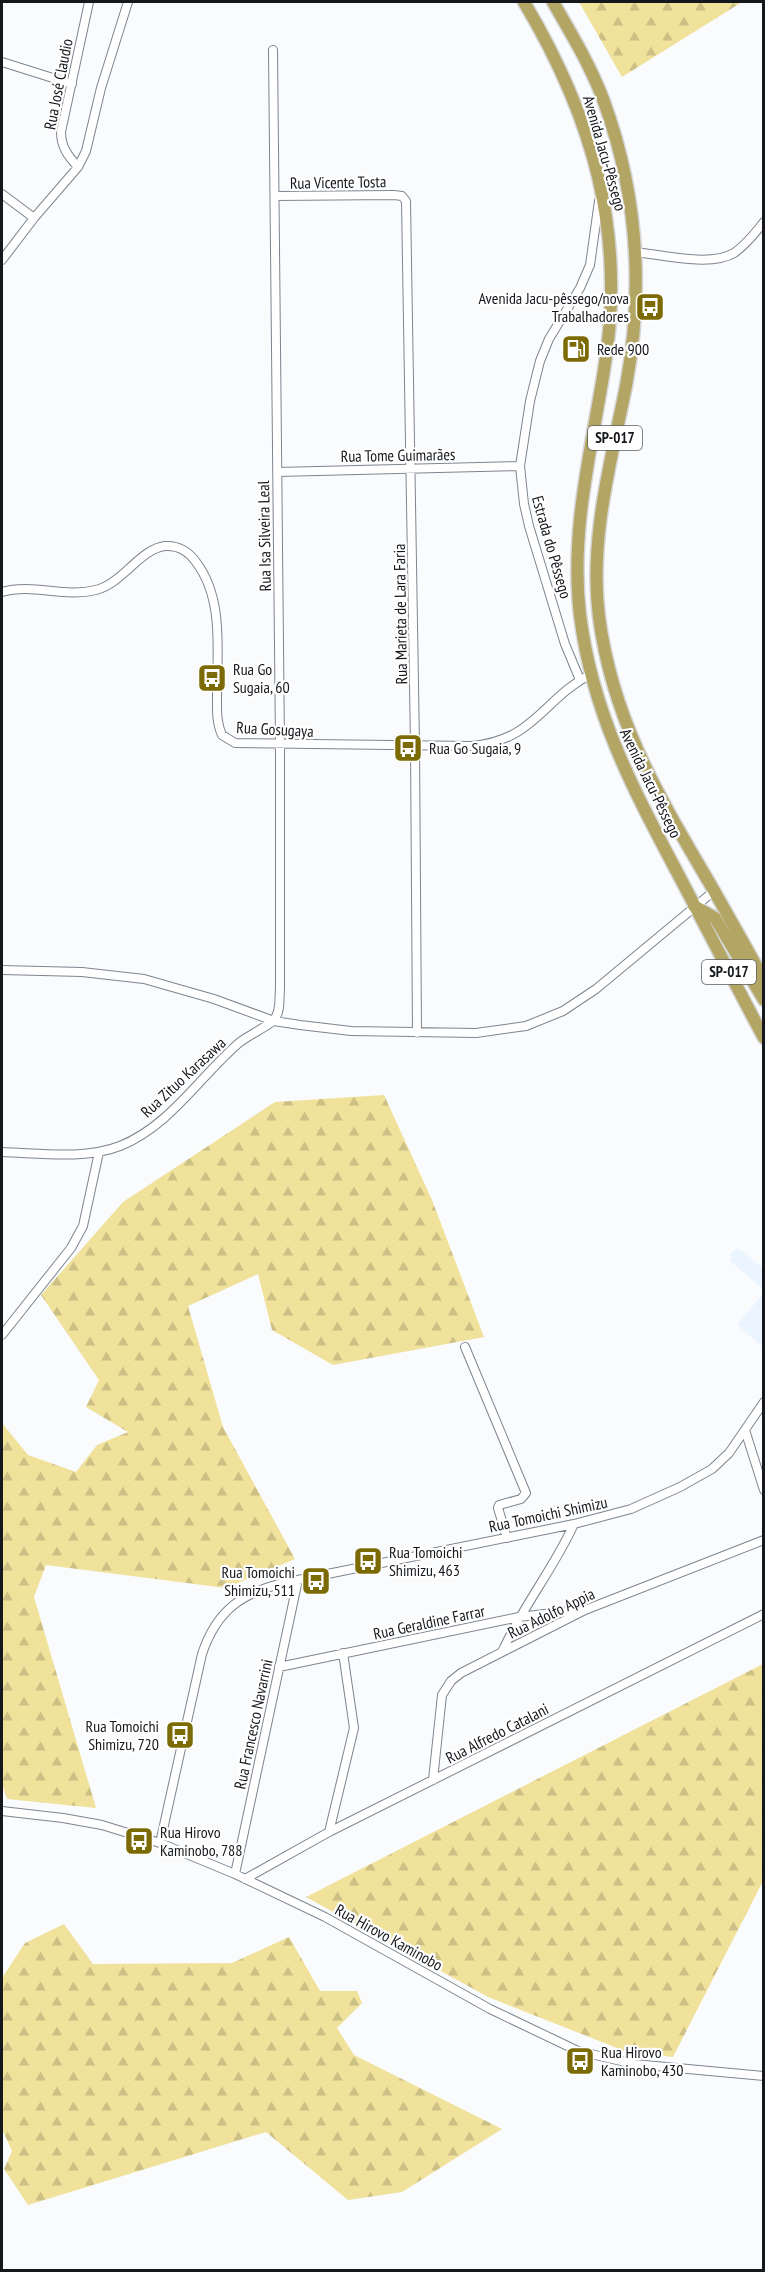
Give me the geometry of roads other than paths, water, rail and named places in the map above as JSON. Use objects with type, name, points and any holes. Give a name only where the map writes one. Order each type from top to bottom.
[{"type":"highway","name":"Avenida Jacu-Pêssego","points":[[524,2],[567,81],[580,117],[600,182],[611,254],[610,326],[583,488],[578,561],[585,676],[643,808],[764,1038]]},
{"type":"highway","name":"Avenida Jacu-Pêssego","points":[[553,2],[584,57],[602,97],[616,139],[626,176],[636,252],[633,336],[600,526],[599,616],[608,664],[634,747],[675,826],[764,980]]},
{"type":"highway","points":[[643,808],[660,825],[693,885],[702,884],[701,869]]},
{"type":"highway","points":[[694,906],[715,918],[764,1000]]},
{"type":"street","name":"Rua José Claudio","points":[[78,167],[64,150],[61,142],[89,2]]},
{"type":"street","points":[[2,261],[34,218],[78,167],[86,151],[101,88],[128,2]]},
{"type":"street","name":"Rua Isa Silveira Leal","points":[[273,50],[280,744],[280,989],[278,1013],[274,1021]]},
{"type":"street","points":[[2,62],[72,84]]},
{"type":"street","name":"Estrada do Pêssego","points":[[585,676],[565,644],[524,504],[520,466],[530,401],[540,361],[549,339],[580,288],[590,265],[598,214],[600,182]]},
{"type":"street","points":[[2,194],[34,218]]},
{"type":"street","name":"Rua Vicente Tosta","points":[[274,196],[402,196]]},
{"type":"street","name":"Rua Marieta de Lara Faria","points":[[402,196],[406,204],[411,469],[417,1033]]},
{"type":"street","points":[[636,252],[695,259],[726,257],[738,250],[764,222]]},
{"type":"street","name":"Rua Tome Guimarães","points":[[277,472],[520,466]]},
{"type":"street","name":"Rua Gosugaya","points":[[2,592],[16,588],[72,593],[97,590],[115,582],[155,549],[166,546],[184,550],[203,571],[214,600],[219,728],[222,735],[235,743],[490,745],[523,730],[585,676]]},
{"type":"street","points":[[2,970],[92,973],[144,979],[214,999],[274,1021],[351,1031],[476,1033],[526,1026],[563,1011],[596,989],[714,891]]},
{"type":"street","name":"Rua Zituo Karasawa","points":[[2,1152],[74,1154],[99,1152],[120,1146],[162,1120],[241,1041],[257,1029],[274,1021]]},
{"type":"street","points":[[2,1335],[71,1248],[83,1226],[99,1152]]},
{"type":"street","points":[[465,1347],[526,1493],[521,1499],[499,1505],[507,1538]]},
{"type":"street","name":"Rua Tomoichi Shimizu","points":[[160,1843],[202,1654],[208,1637],[219,1619],[241,1599],[263,1588],[574,1524],[631,1509],[712,1469],[725,1458],[764,1402]]},
{"type":"street","points":[[745,1430],[764,1491]]},
{"type":"street","points":[[503,1651],[519,1617],[559,1554],[574,1524]]},
{"type":"street","name":"Rua Adolfo Appia","points":[[433,1780],[439,1709],[445,1688],[461,1673],[585,1610],[764,1540]]},
{"type":"street","name":"Rua Francesco Navarrini","points":[[235,1874],[298,1580]]},
{"type":"street","name":"Rua Geraldine Farrar","points":[[279,1667],[519,1617],[585,1610]]},
{"type":"street","name":"Rua Alfredo Catalani","points":[[245,1879],[329,1832],[764,1614]]},
{"type":"street","points":[[329,1832],[354,1728],[343,1653]]},
{"type":"street","name":"Rua Hirovo Kaminobo","points":[[2,1811],[102,1824],[160,1843],[235,1874],[325,1917],[490,2009],[578,2051],[634,2064],[764,2076]]},
{"type":"place","name":"Avenida Jacu-pêssego/nova Trabalhadores","points":[[650,307]]},
{"type":"place","name":"Rede 900","points":[[576,349]]},
{"type":"place","name":"Rua Go Sugaia, 60","points":[[212,678]]},
{"type":"place","name":"Rua Go Sugaia, 9","points":[[408,748]]},
{"type":"place","name":"Rua Tomoichi Shimizu, 463","points":[[368,1561]]},
{"type":"place","name":"Rua Tomoichi Shimizu, 511","points":[[316,1581]]},
{"type":"place","name":"Rua Tomoichi Shimizu, 720","points":[[180,1735]]},
{"type":"place","name":"Rua Hirovo Kaminobo, 788","points":[[139,1841]]},
{"type":"place","name":"Rua Hirovo Kaminobo, 430","points":[[580,2061]]}]
